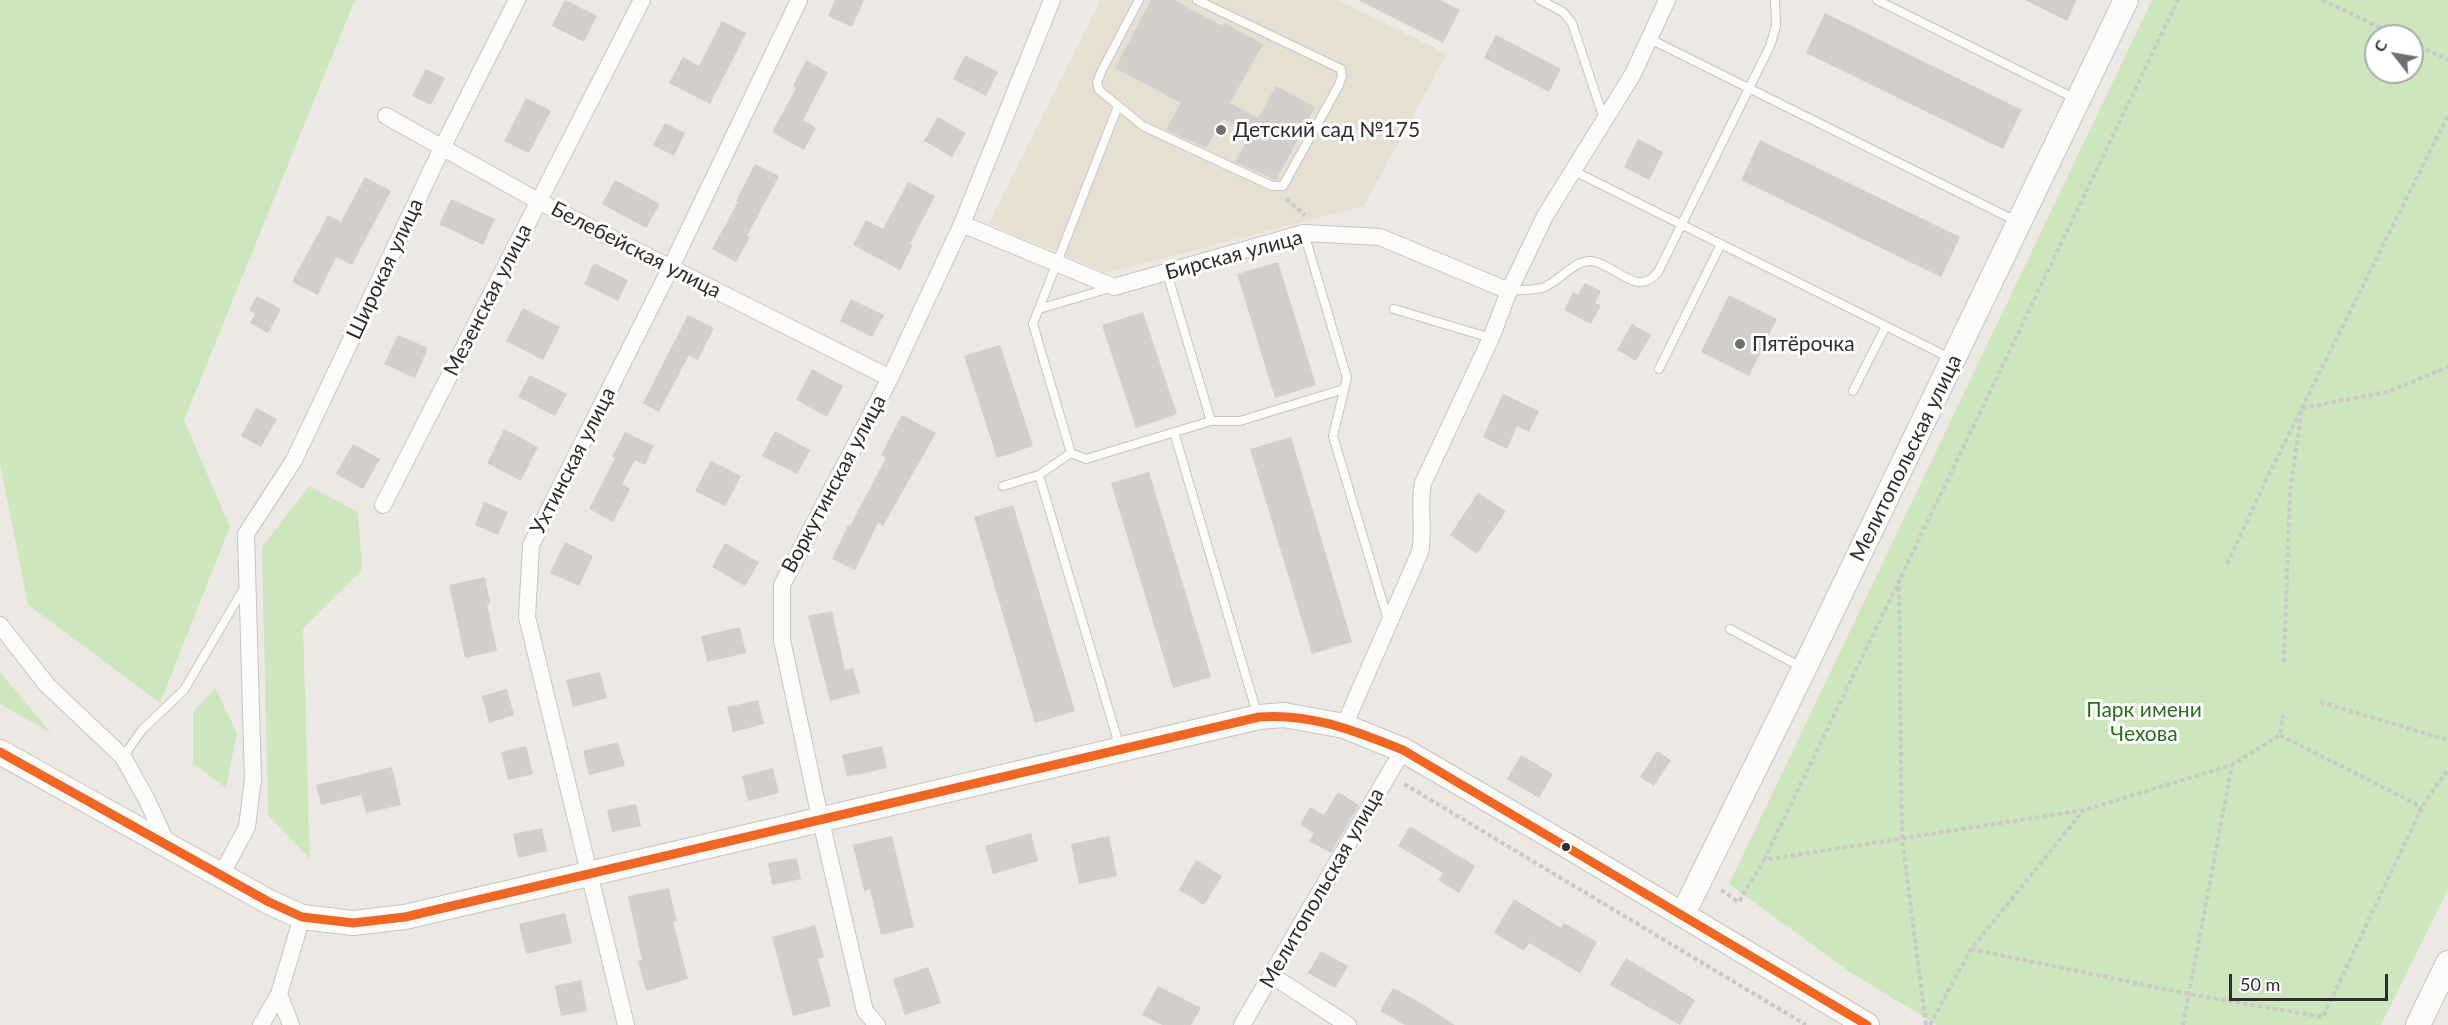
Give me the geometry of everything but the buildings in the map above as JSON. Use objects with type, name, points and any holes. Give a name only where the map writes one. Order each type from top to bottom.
[{"type":"main road","name":"Мелитопольская улица","points":[[1683,914],[2127,0]]},
{"type":"main road","points":[[0,752],[220,877],[302,917],[353,923],[405,918],[1259,717],[1284,715],[1344,726],[1402,750],[1683,914],[1867,1025]]},
{"type":"main road","points":[[2418,1025],[2448,963]]},
{"type":"street","name":"Широкая улица","points":[[248,582],[246,534],[294,460],[442,148],[517,0]]},
{"type":"street","name":"Мезенская улица","points":[[383,505],[642,0]]},
{"type":"street","name":"Ухтинская улица","points":[[626,1025],[527,617],[531,544],[671,267],[799,0]]},
{"type":"street","name":"Воркутинская улица","points":[[877,1025],[865,1011],[821,821],[782,640],[782,585],[890,378],[962,225],[1052,0]]},
{"type":"street","points":[[1344,726],[1420,552],[1422,532],[1420,499],[1423,483],[1545,216],[1633,74],[1667,0]]},
{"type":"street","name":"Белебейская улица","points":[[386,116],[538,201],[890,378]]},
{"type":"street","points":[[962,225],[1114,287]]},
{"type":"street","name":"Бирская улица","points":[[1114,287],[1167,273],[1305,227],[1380,237],[1509,291]]},
{"type":"street","points":[[220,877],[247,827],[251,805],[253,779],[248,582]]},
{"type":"street","points":[[0,625],[47,685],[123,758],[147,800],[169,848]]},
{"type":"street","name":"Мелитопольская улица","points":[[1242,1025],[1402,750]]},
{"type":"street","points":[[261,1025],[279,994],[302,917]]},
{"type":"street","points":[[1271,975],[1348,1025]]},
{"type":"street","points":[[279,994],[291,1025]]},
{"type":"lane","points":[[1139,0],[1097,82],[1099,90],[1143,126],[1272,186],[1280,187],[1287,180],[1339,85],[1342,76],[1341,69],[1197,0]]},
{"type":"lane","points":[[1540,0],[1563,12],[1572,23],[1605,122]]},
{"type":"lane","points":[[1509,291],[1544,288],[1584,262],[1592,261],[1642,283],[1651,280],[1658,272],[1774,36],[1775,0]]},
{"type":"lane","points":[[1877,0],[2078,100]]},
{"type":"lane","points":[[1650,39],[2019,222]]},
{"type":"lane","points":[[1071,453],[1033,324],[1118,106]]},
{"type":"lane","points":[[1574,171],[1953,359]]},
{"type":"lane","points":[[1305,227],[1347,378],[1333,436],[1389,623]]},
{"type":"lane","points":[[1659,369],[1721,244]]},
{"type":"lane","points":[[1167,273],[1211,421]]},
{"type":"lane","points":[[1039,309],[1114,287]]},
{"type":"lane","points":[[1394,309],[1491,338]]},
{"type":"lane","points":[[1853,390],[1886,326]]},
{"type":"lane","points":[[1071,453],[1086,459],[1211,421],[1240,421],[1344,389]]},
{"type":"lane","points":[[1174,432],[1259,717]]},
{"type":"lane","points":[[1003,486],[1039,475],[1071,453]]},
{"type":"lane","points":[[1039,475],[1121,750]]},
{"type":"lane","points":[[123,758],[142,730],[184,690],[248,582]]},
{"type":"lane","points":[[1730,629],[1804,669]]},
{"type":"path","points":[[1721,890],[1739,902],[1764,860],[2178,0]]},
{"type":"path","points":[[2322,0],[2373,24]]},
{"type":"path","points":[[2424,49],[2448,60]]},
{"type":"path","points":[[2227,564],[2448,115]]},
{"type":"path","points":[[1280,187],[1283,196],[1304,213],[1305,227]]},
{"type":"path","points":[[2302,408],[2387,392],[2448,367]]},
{"type":"path","points":[[2284,662],[2290,492],[2302,408]]},
{"type":"path","points":[[1899,580],[1902,838],[1928,1025]]},
{"type":"path","points":[[2320,702],[2448,740]]},
{"type":"path","points":[[1764,860],[2084,810],[2232,765],[2280,735],[2283,715]]},
{"type":"path","points":[[2280,735],[2422,807]]},
{"type":"path","points":[[2183,1025],[2232,765]]},
{"type":"path","points":[[1971,949],[2188,994],[2323,1017],[2422,807],[2448,769]]},
{"type":"path","points":[[1388,775],[1806,1025]]},
{"type":"path","points":[[1928,1025],[1971,949],[2084,810]]},
{"type":"shaded area","name":"Детский сад №175","points":[[1101,0],[1337,0],[1447,54],[1364,206],[1107,273],[989,224]]},
{"type":"green space","points":[[0,0],[355,0],[184,420],[230,527],[160,703],[28,605],[0,464]]},
{"type":"green space","name":"Парк имени Чехова","points":[[2152,0],[2448,0],[2448,889],[2381,1025],[1937,1025],[1850,972],[1729,884]]},
{"type":"green space","points":[[309,486],[358,512],[362,570],[303,628],[310,859],[268,815],[262,547]]},
{"type":"green space","points":[[0,672],[51,733],[0,704]]},
{"type":"green space","points":[[215,688],[237,733],[226,788],[193,763],[193,712]]},
{"type":"transit line","points":[[0,752],[269,902],[302,917],[353,923],[405,917],[1259,717],[1297,718],[1350,730],[1403,750],[1867,1025]]},
{"type":"place","name":"Детский сад №175","points":[[1221,130]]},
{"type":"place","name":"Пятёрочка","points":[[1740,344]]}]
